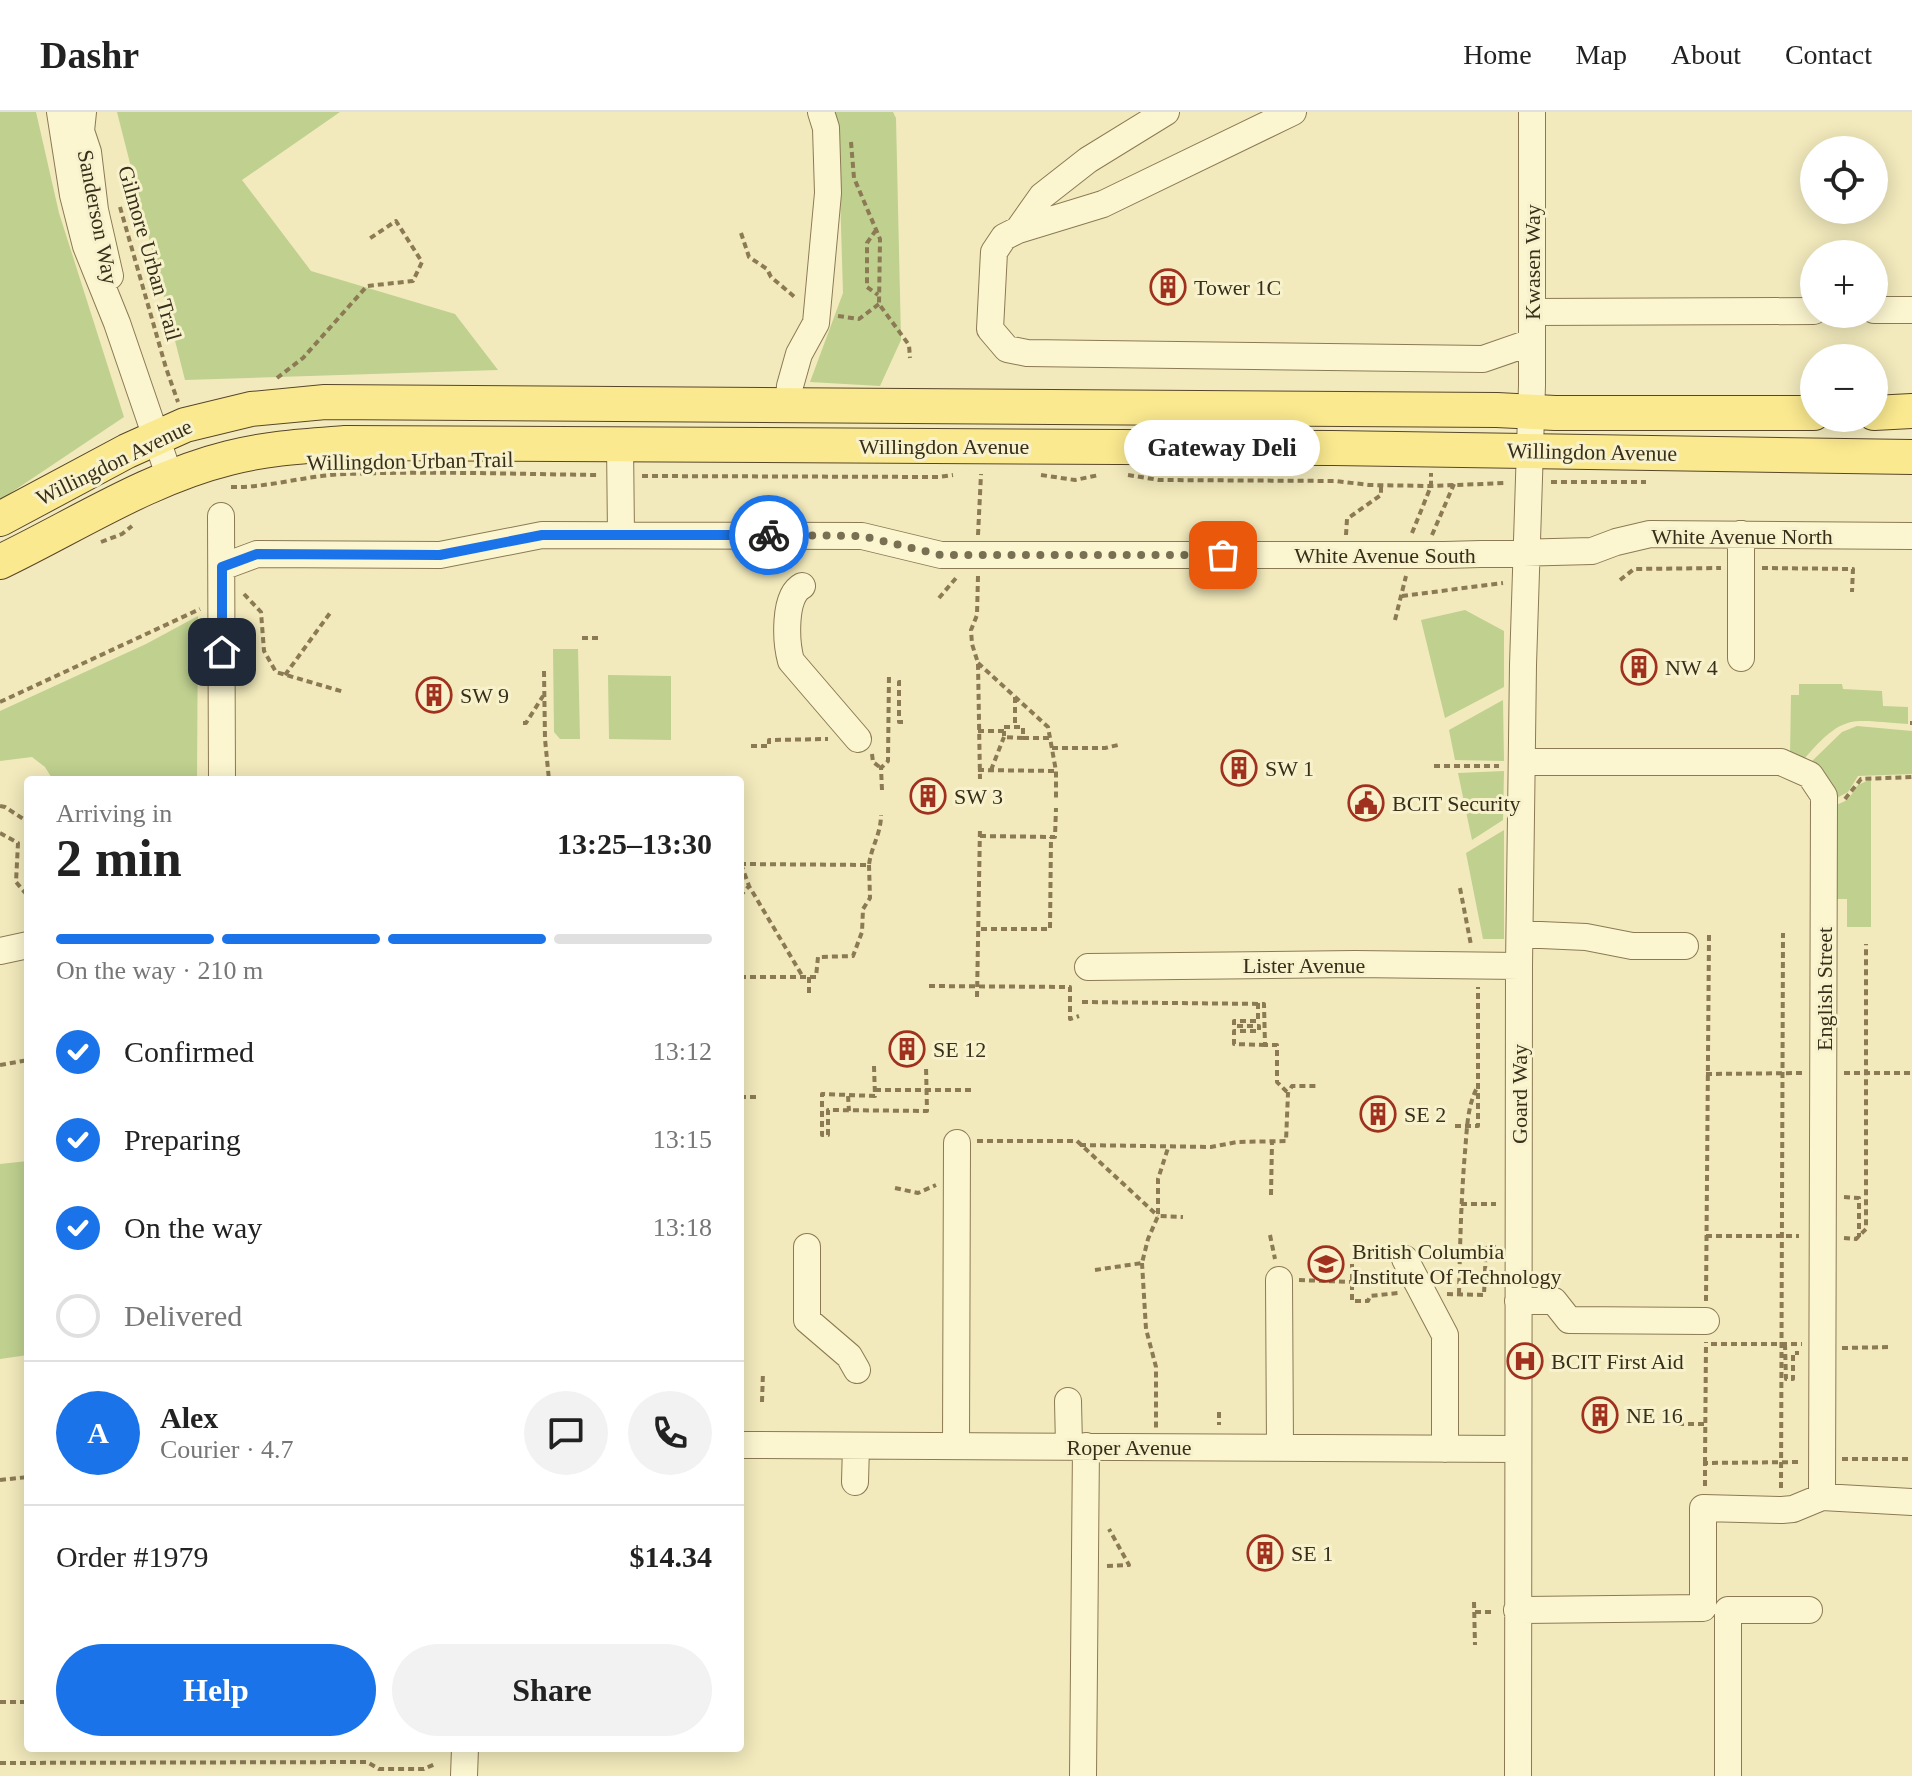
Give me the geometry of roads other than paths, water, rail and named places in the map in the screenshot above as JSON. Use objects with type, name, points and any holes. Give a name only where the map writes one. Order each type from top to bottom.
[{"type":"main road","name":"Willingdon Avenue","points":[[0,519],[156,437],[193,422],[251,409],[325,402],[1800,413]]},
{"type":"main road","points":[[1888,412],[1912,411]]},
{"type":"main road","name":"Willingdon Avenue","points":[[0,562],[170,478],[228,458],[283,447],[345,443],[613,460],[1529,450],[1912,457]]},
{"type":"street","name":"Sanderson Way","points":[[60,112],[73,195],[86,246],[117,323],[170,478]]},
{"type":"street","name":"Sanderson Way","points":[[83,112],[81,131],[88,152],[95,210],[104,242],[117,323]]},
{"type":"street","points":[[788,405],[799,354],[816,328],[828,193],[826,128],[821,112]]},
{"type":"street","points":[[1018,230],[1042,196],[1088,160],[1166,112]]},
{"type":"street","points":[[1293,112],[1103,204],[1004,237],[994,252],[990,329],[1007,349],[1027,353],[1483,359],[1532,342]]},
{"type":"street","name":"Kwasen Way","points":[[1531,412],[1532,112]]},
{"type":"street","points":[[1888,310],[1912,310]]},
{"type":"street","points":[[1532,312],[1800,311]]},
{"type":"street","name":"Goard Way","points":[[1518,1776],[1505,1611],[1517,1449],[1519,966],[1531,412]]},
{"type":"street","points":[[613,460],[621,535]]},
{"type":"street","points":[[221,516],[222,776]]},
{"type":"street","name":"White Avenue North","points":[[1527,553],[1592,551],[1650,534],[1912,536]]},
{"type":"street","points":[[1741,534],[1741,658]]},
{"type":"street","name":"White Avenue South","points":[[222,567],[257,554],[440,555],[542,535],[862,536],[941,555],[1407,556],[1527,553]]},
{"type":"street","points":[[802,586],[790,597],[791,661],[858,739]]},
{"type":"street","name":"English Street","points":[[1522,764],[1781,762],[1810,775],[1819,785],[1825,804],[1822,1497]]},
{"type":"street","points":[[1520,934],[1586,937],[1632,946],[1685,946]]},
{"type":"street","points":[[0,951],[24,946]]},
{"type":"street","name":"Lister Avenue","points":[[1088,967],[1519,966]]},
{"type":"street","points":[[956,1446],[964,1142]]},
{"type":"street","points":[[807,1247],[807,1320],[849,1356],[857,1370]]},
{"type":"street","points":[[1405,1259],[1445,1335],[1445,1449]]},
{"type":"street","points":[[1279,1280],[1280,1448]]},
{"type":"street","points":[[1518,1301],[1554,1301],[1569,1320],[1706,1332]]},
{"type":"street","points":[[1068,1401],[1096,1566],[1083,1776]]},
{"type":"street","name":"Roper Avenue","points":[[744,1445],[1517,1449]]},
{"type":"street","points":[[855,1482],[856,1446]]},
{"type":"street","points":[[1505,1611],[1703,1608],[1703,1508],[1793,1509],[1822,1497],[1912,1502]]},
{"type":"street","points":[[1728,1776],[1728,1610],[1809,1610]]},
{"type":"street","points":[[464,1776],[465,1752]]},
{"type":"place","name":"Tower 1C","points":[[1168,287]]},
{"type":"place","name":"Gateway Deli","points":[[1223,555]]},
{"type":"place","name":"NW 4","points":[[1639,667]]},
{"type":"place","name":"SW 9","points":[[434,695]]},
{"type":"place","name":"SW 1","points":[[1239,768]]},
{"type":"place","name":"SW 3","points":[[928,796]]},
{"type":"place","name":"BCIT Security","points":[[1366,803]]},
{"type":"place","name":"SE 12","points":[[907,1049]]},
{"type":"place","name":"SE 2","points":[[1378,1114]]},
{"type":"place","name":"British Columbia Institute Of Technology","points":[[1326,1264]]},
{"type":"place","name":"BCIT First Aid","points":[[1525,1361]]},
{"type":"place","name":"NE 16","points":[[1600,1415]]},
{"type":"place","name":"SE 1","points":[[1265,1553]]}]
